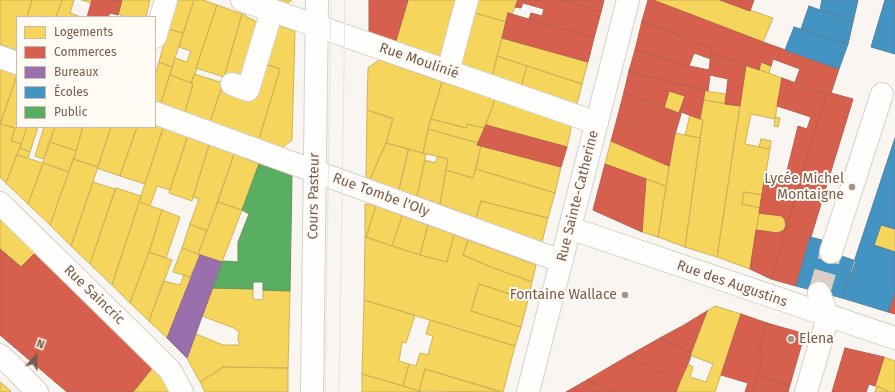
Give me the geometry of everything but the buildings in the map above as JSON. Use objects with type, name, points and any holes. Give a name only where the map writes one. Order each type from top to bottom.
[{"type":"street","points":[[156,34],[166,0]]},
{"type":"street","name":"Rue Moulinié","points":[[242,0],[597,123]]},
{"type":"street","name":"Cours Pasteur","points":[[312,392],[317,0]]},
{"type":"street","points":[[448,71],[467,0]]},
{"type":"street","name":"Rue Sainte-Catherine","points":[[528,392],[628,0]]},
{"type":"street","points":[[232,84],[248,90],[272,10]]},
{"type":"street","points":[[0,57],[16,63]]},
{"type":"street","points":[[830,252],[882,94]]},
{"type":"street","name":"Rue Tombe l'Oly","points":[[156,113],[562,261]]},
{"type":"street","name":"Rue Saincric","points":[[0,203],[170,370],[182,392]]},
{"type":"street","name":"Rue des Augustins","points":[[570,228],[828,317],[895,338]]},
{"type":"street","points":[[806,392],[828,317],[819,293]]},
{"type":"street","points":[[0,355],[37,392]]},
{"type":"tunnel","points":[[819,293],[831,252]]},
{"type":"tram line","points":[[325,392],[331,0]]},
{"type":"tram line","points":[[339,392],[345,0]]},
{"type":"place","name":"Lycée Michel Montaigne","points":[[852,187]]},
{"type":"place","name":"Fontaine Wallace","points":[[625,295]]},
{"type":"place","name":"Elena","points":[[791,339]]}]
